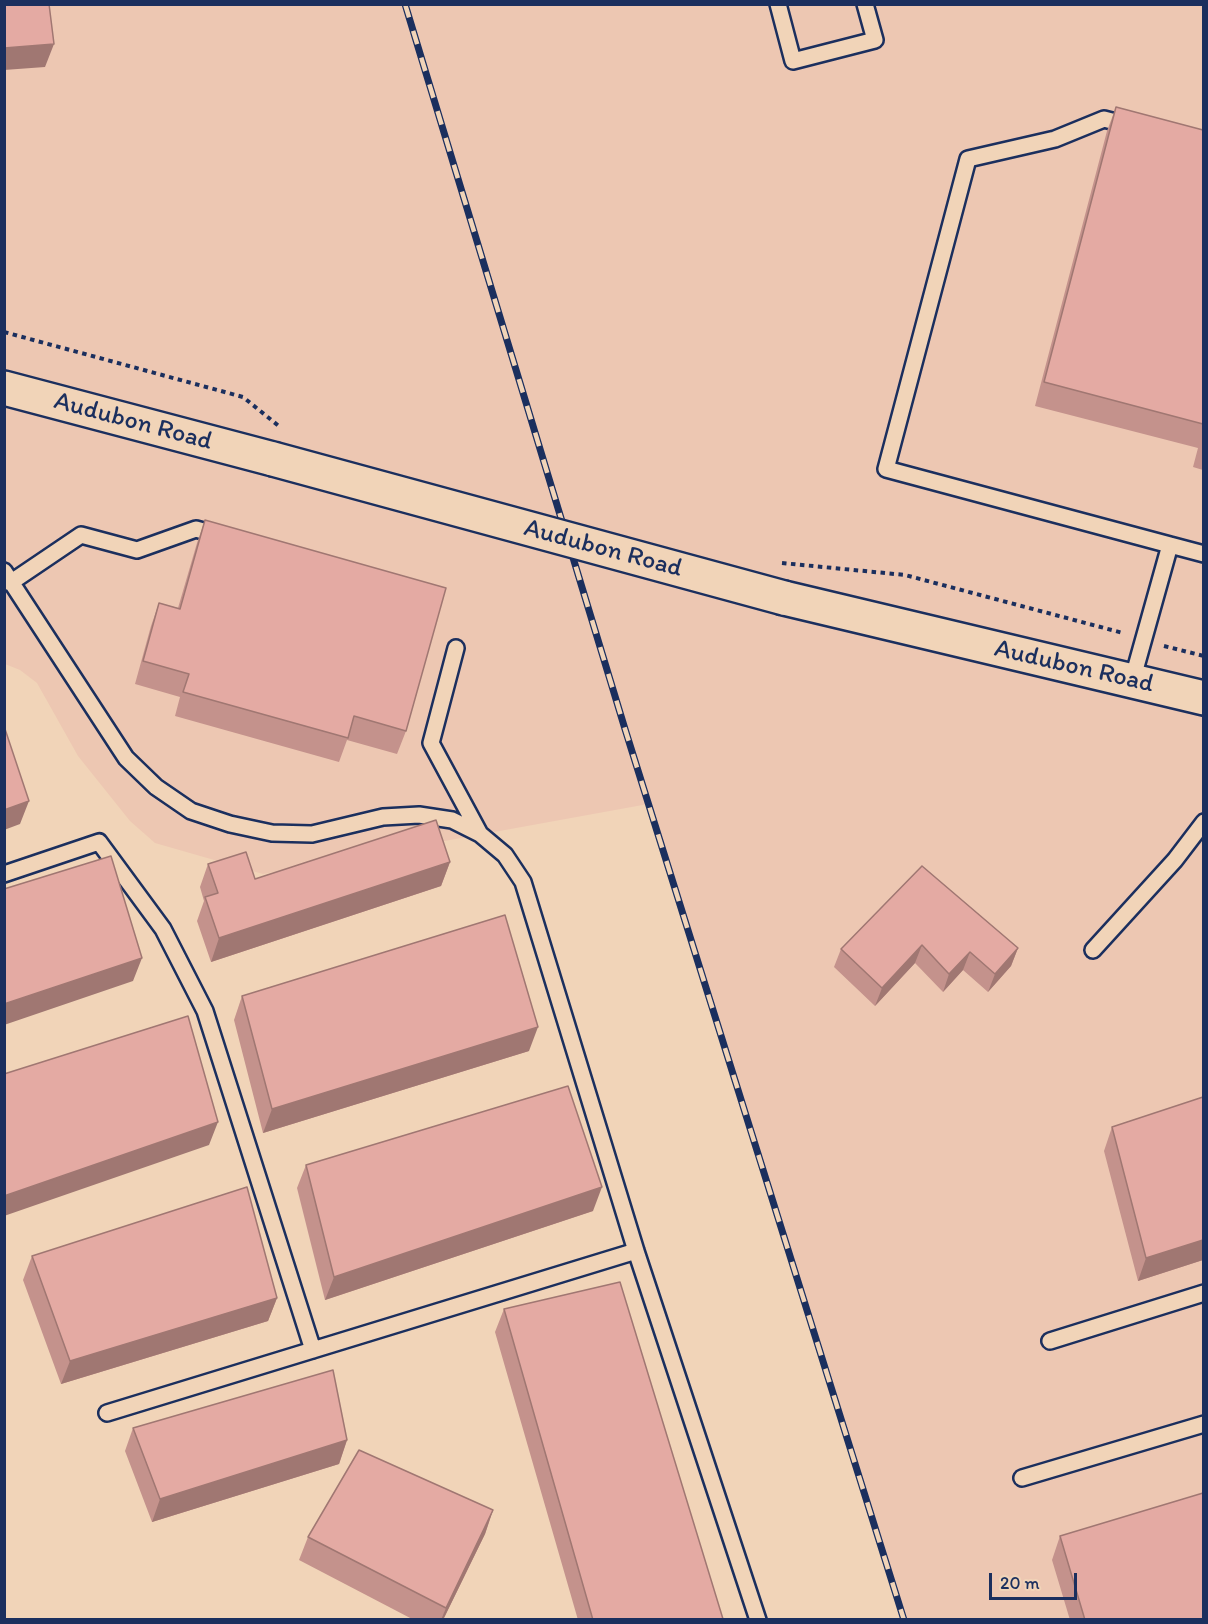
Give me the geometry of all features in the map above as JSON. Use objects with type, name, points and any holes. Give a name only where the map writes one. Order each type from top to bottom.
[{"type":"street","name":"Audubon Road","points":[[4,388],[278,445],[784,598],[1203,698]]},
{"type":"lane","points":[[778,4],[793,62],[875,40],[865,4]]},
{"type":"lane","points":[[1148,130],[1104,119],[1055,139],[968,159],[886,469],[1203,554]]},
{"type":"lane","points":[[241,542],[196,529],[137,550],[81,536],[8,577],[126,758],[156,787],[192,811],[230,824],[272,833],[312,834],[383,817],[419,814],[452,820],[480,834],[505,855],[522,882],[636,1251],[758,1620]]},
{"type":"lane","points":[[1132,681],[1170,545]]},
{"type":"lane","points":[[456,648],[431,742],[480,834]]},
{"type":"lane","points":[[1093,950],[1176,860],[1203,822]]},
{"type":"lane","points":[[4,874],[99,842],[163,929],[205,1011],[313,1350]]},
{"type":"lane","points":[[107,1413],[636,1251]]},
{"type":"lane","points":[[1050,1341],[1203,1293]]},
{"type":"lane","points":[[1022,1478],[1203,1424]]},
{"type":"path","points":[[4,332],[243,397],[278,445]]},
{"type":"path","points":[[773,562],[905,575],[1145,638],[1149,642],[1203,656]]},
{"type":"shaded area","points":[[4,5],[1203,5],[1203,1619],[904,1619],[648,804],[263,874],[155,843],[130,821],[78,756],[37,683],[20,670],[5,664]]},
{"type":"building","points":[[4,4],[49,4],[54,44],[4,48]]},
{"type":"building","points":[[1116,107],[1203,130],[1203,424],[1044,382]]},
{"type":"building","points":[[205,520],[446,588],[406,731],[354,716],[348,738],[183,692],[189,674],[143,661],[159,603],[180,609]]},
{"type":"building","points":[[4,726],[29,801],[4,810]]},
{"type":"building","points":[[436,820],[450,862],[219,938],[205,897],[218,893],[208,864],[246,852],[255,879]]},
{"type":"building","points":[[111,856],[142,958],[4,1004],[4,889]]},
{"type":"building","points":[[922,866],[1018,948],[995,974],[970,952],[949,974],[922,945],[882,988],[841,949]]},
{"type":"building","points":[[505,915],[538,1027],[272,1109],[242,996]]},
{"type":"building","points":[[188,1016],[218,1122],[4,1196],[4,1074]]},
{"type":"building","points":[[568,1086],[602,1187],[334,1277],[306,1165]]},
{"type":"building","points":[[1203,1097],[1203,1240],[1146,1258],[1112,1127]]},
{"type":"building","points":[[247,1187],[277,1298],[70,1361],[32,1256]]},
{"type":"building","points":[[620,1282],[723,1619],[720,1620],[593,1620],[504,1309]]},
{"type":"building","points":[[333,1370],[347,1440],[160,1499],[133,1428]]},
{"type":"building","points":[[359,1450],[493,1510],[446,1608],[308,1537]]},
{"type":"building","points":[[1203,1493],[1203,1620],[1085,1620],[1060,1536]]},
{"type":"railway","points":[[405,4],[625,729],[904,1620]]}]
